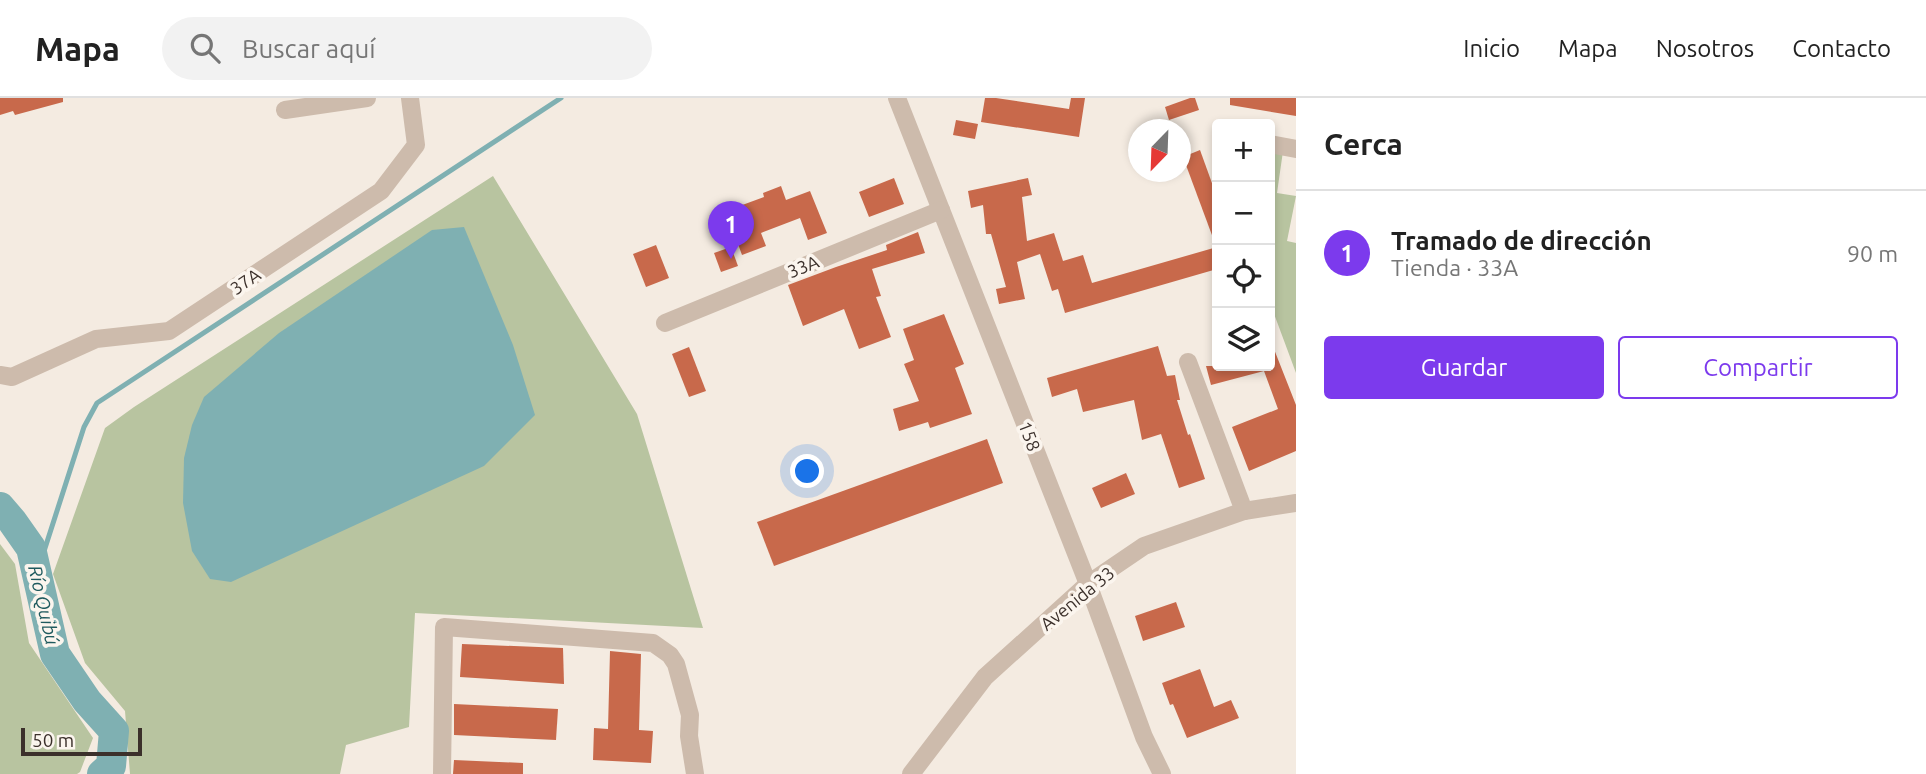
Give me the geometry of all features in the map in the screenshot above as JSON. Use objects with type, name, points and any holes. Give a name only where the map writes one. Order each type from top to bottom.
[{"type":"street","points":[[285,110],[367,98]]},
{"type":"street","name":"37A","points":[[0,375],[12,377],[96,339],[169,331],[381,191],[416,145],[410,98]]},
{"type":"street","name":"158","points":[[897,98],[1088,584],[1144,737],[1162,774]]},
{"type":"street","points":[[1275,145],[1296,149]]},
{"type":"street","name":"33A","points":[[665,323],[941,210]]},
{"type":"street","points":[[1188,362],[1244,511]]},
{"type":"street","name":"Avenida 33","points":[[911,774],[985,677],[1088,584],[1144,546],[1244,511],[1296,503]]},
{"type":"street","points":[[442,774],[444,627],[653,643],[670,655],[676,664],[690,715],[689,736],[695,774]]},
{"type":"green space","points":[[1275,150],[1283,151],[1277,193],[1296,196],[1287,241],[1296,243],[1296,373],[1275,316]]},
{"type":"green space","points":[[493,176],[637,414],[703,628],[415,613],[409,727],[346,745],[340,774],[130,774],[125,711],[85,663],[53,574],[105,428]]},
{"type":"green space","points":[[0,544],[15,564],[29,643],[93,738],[77,774],[0,774]]},
{"type":"water","points":[[464,227],[513,345],[535,415],[484,466],[231,582],[210,579],[192,551],[183,503],[184,458],[192,425],[204,397],[279,333],[432,230]]},
{"type":"building","points":[[0,98],[63,98],[63,102],[15,115],[13,111],[0,115]]},
{"type":"building","points":[[985,98],[1069,109],[1071,98],[1085,98],[1079,137],[981,122]]},
{"type":"building","points":[[1195,98],[1199,110],[1169,119],[1165,107]]},
{"type":"building","points":[[1230,98],[1296,98],[1296,116],[1230,105]]},
{"type":"building","points":[[956,120],[978,124],[975,139],[953,135]]},
{"type":"building","points":[[1200,150],[1212,183],[1212,235],[1191,179],[1191,154]]},
{"type":"building","points":[[894,178],[904,204],[869,217],[859,192]]},
{"type":"building","points":[[1028,178],[1032,195],[1022,197],[1027,241],[1054,233],[1063,261],[1083,255],[1092,283],[1212,248],[1212,270],[1065,313],[1058,289],[1052,291],[1040,254],[1017,262],[1025,299],[999,304],[996,289],[1006,287],[991,234],[986,234],[983,205],[971,208],[968,191]]},
{"type":"building","points":[[781,186],[786,200],[810,191],[827,233],[808,240],[800,218],[761,233],[766,246],[742,255],[726,211],[764,197],[763,193]]},
{"type":"building","points":[[918,232],[925,253],[872,269],[881,296],[876,297],[891,337],[859,349],[844,309],[803,326],[788,285],[887,250],[886,245]]},
{"type":"building","points":[[656,245],[669,278],[646,287],[633,254]]},
{"type":"building","points":[[731,247],[738,266],[721,272],[714,253]]},
{"type":"building","points":[[944,314],[964,364],[955,368],[972,414],[930,428],[928,422],[899,431],[893,409],[919,401],[904,364],[914,360],[903,329]]},
{"type":"building","points":[[1158,346],[1167,376],[1175,375],[1180,400],[1177,400],[1205,479],[1179,488],[1161,434],[1142,440],[1134,400],[1083,412],[1077,389],[1052,397],[1047,378]]},
{"type":"building","points":[[689,347],[706,391],[689,397],[672,354]]},
{"type":"building","points":[[1275,352],[1296,405],[1296,451],[1249,471],[1232,427],[1278,409],[1264,371],[1275,371]]},
{"type":"building","points":[[1206,366],[1212,366],[1212,371],[1264,371],[1211,385]]},
{"type":"building","points":[[987,439],[1003,483],[774,566],[757,522]]},
{"type":"building","points":[[1126,473],[1135,494],[1101,508],[1092,488]]},
{"type":"building","points":[[1176,602],[1185,627],[1143,641],[1135,616]]},
{"type":"building","points":[[462,644],[563,648],[564,684],[460,677]]},
{"type":"building","points":[[610,651],[641,654],[639,730],[653,731],[651,763],[593,760],[594,728],[608,729]]},
{"type":"building","points":[[1200,669],[1214,707],[1231,700],[1239,718],[1187,738],[1162,683]]},
{"type":"building","points":[[454,704],[558,709],[556,740],[454,735]]},
{"type":"building","points":[[454,760],[523,763],[523,774],[453,774]]},
{"type":"waterway","points":[[37,573],[84,427],[97,403],[561,98]]},
{"type":"waterway","name":"Río Quibú","points":[[0,507],[31,548],[55,654],[87,701],[114,731],[111,766],[102,774]]},
{"type":"place","name":"Tramado de dirección","points":[[731,259]]}]
